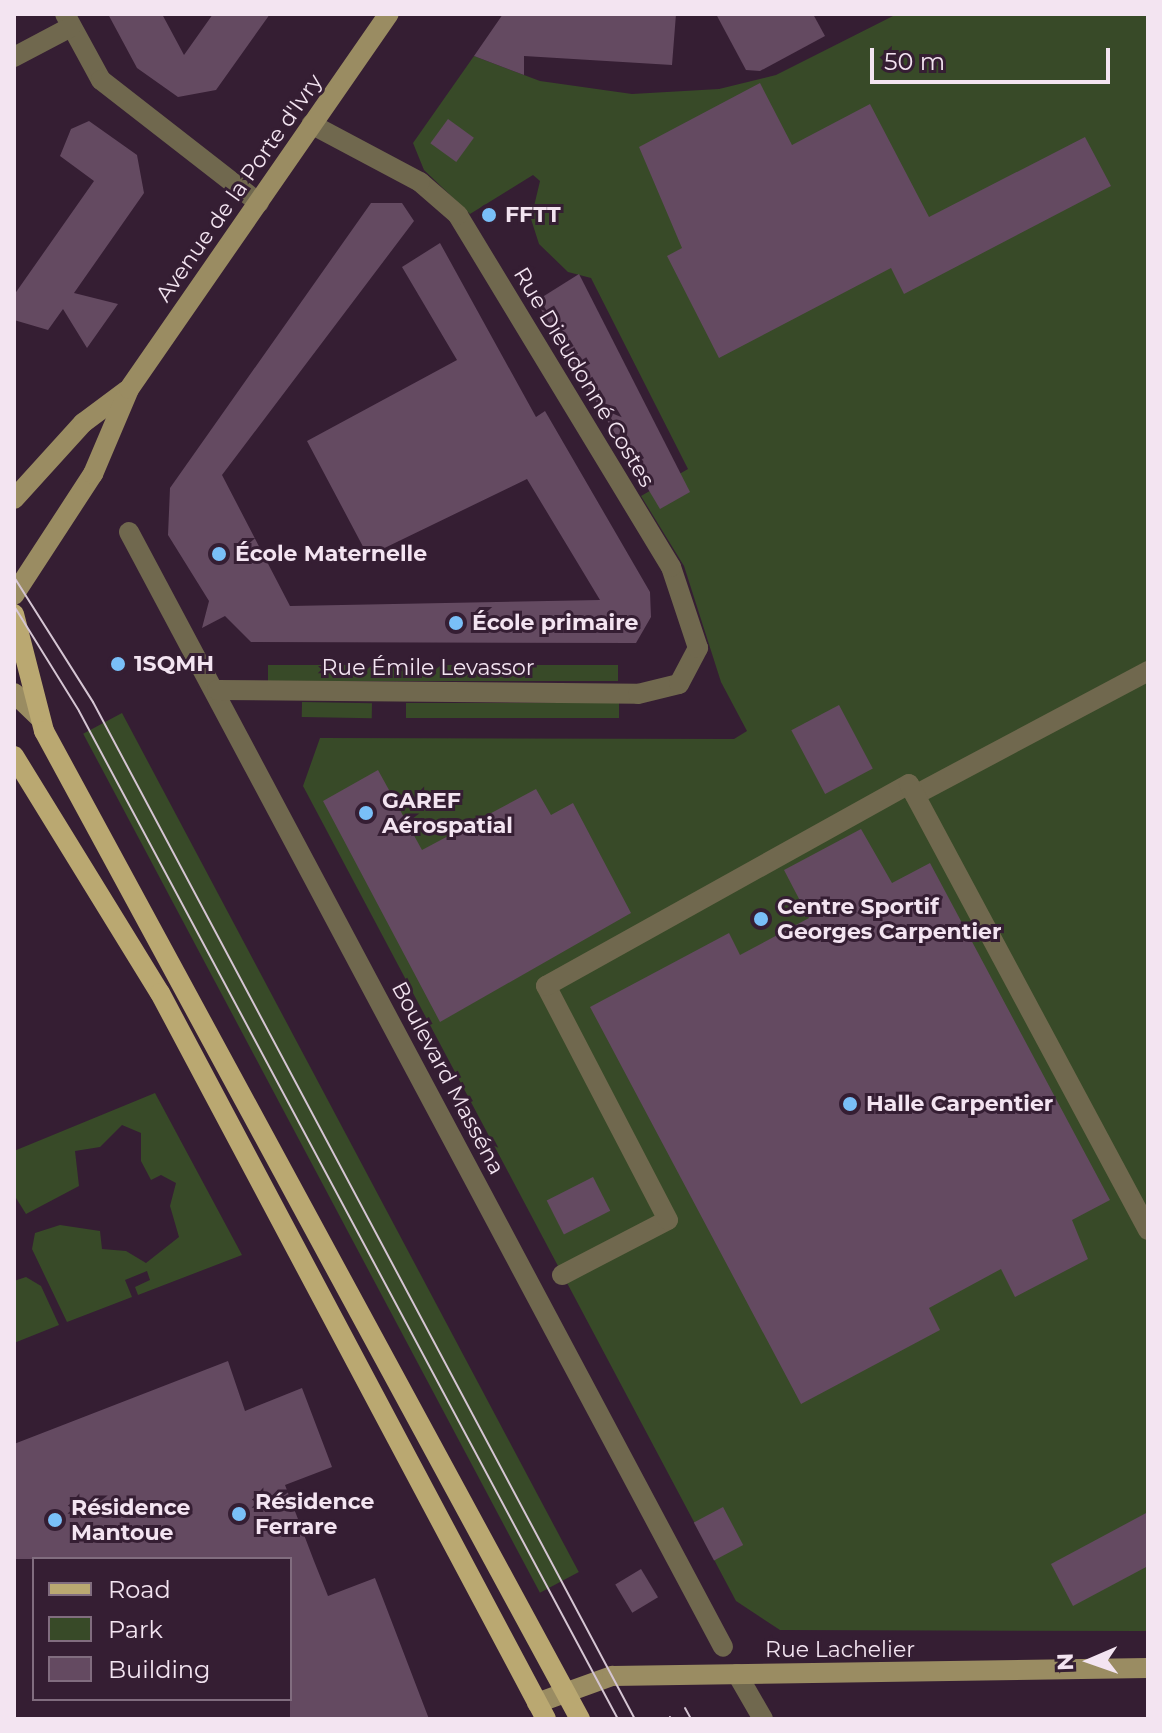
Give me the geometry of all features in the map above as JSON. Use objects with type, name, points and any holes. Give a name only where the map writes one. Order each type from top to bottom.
[{"type":"main road","name":"Avenue de la Porte d'Ivry","points":[[14,595],[93,474],[129,389],[389,14]]},
{"type":"main road","name":"Avenue de la Porte d'Ivry","points":[[14,499],[83,423],[129,389]]},
{"type":"main road","points":[[14,614],[39,717],[580,1719]]},
{"type":"main road","points":[[14,693],[39,717]]},
{"type":"main road","points":[[14,756],[160,993],[542,1711]]},
{"type":"main road","name":"Rue Lachelier","points":[[542,1711],[564,1689],[612,1676],[1148,1668]]},
{"type":"street","points":[[14,57],[68,20],[101,80],[259,203]]},
{"type":"street","name":"Rue Dieudonné Costes","points":[[311,124],[420,182],[458,215],[671,567],[695,634],[695,664],[671,689],[638,694]]},
{"type":"street","name":"Boulevard Masséna","points":[[129,532],[217,690],[723,1647]]},
{"type":"street","points":[[915,795],[1148,671]]},
{"type":"street","name":"Rue Émile Levassor","points":[[217,690],[638,694]]},
{"type":"street","points":[[562,1275],[668,1220],[546,986],[909,784],[1148,1230]]},
{"type":"street","points":[[737,1674],[763,1719]]},
{"type":"green space","name":"Centre Sportif Georges Carpentier","points":[[897,14],[1148,14],[1148,1631],[780,1630],[736,1601],[303,786],[320,738],[734,739],[747,731],[721,682],[684,566],[641,496],[688,469],[591,278],[568,272],[539,244],[531,219],[540,181],[533,175],[470,214],[424,170],[413,143],[474,56],[540,81],[632,94],[719,89],[776,75]]},
{"type":"green space","points":[[268,665],[618,665],[618,681],[268,681]]},
{"type":"green space","points":[[302,702],[372,703],[372,718],[302,717]]},
{"type":"green space","points":[[406,703],[619,703],[619,718],[406,718]]},
{"type":"green space","points":[[122,713],[579,1572],[540,1593],[83,734]]},
{"type":"green space","points":[[155,1093],[242,1255],[138,1295],[135,1287],[150,1280],[147,1271],[125,1280],[132,1297],[67,1322],[32,1249],[35,1233],[60,1225],[100,1231],[102,1249],[126,1251],[146,1263],[179,1237],[170,1206],[176,1183],[161,1175],[151,1180],[141,1161],[141,1133],[122,1125],[100,1147],[75,1151],[79,1186],[26,1214],[16,1198],[14,1151]]},
{"type":"green space","points":[[26,1277],[41,1286],[59,1325],[14,1343],[14,1281]]},
{"type":"building","points":[[108,14],[162,14],[184,55],[213,14],[270,14],[216,90],[178,97],[137,68]]},
{"type":"building","points":[[503,14],[676,14],[672,65],[524,56],[524,75],[474,56]]},
{"type":"building","points":[[716,14],[813,14],[825,36],[760,71],[746,70]]},
{"type":"building","points":[[760,83],[792,145],[870,104],[929,217],[1085,137],[1111,186],[904,294],[891,268],[719,358],[667,256],[682,248],[639,147]]},
{"type":"building","points":[[448,119],[474,138],[456,162],[430,143]]},
{"type":"building","points":[[89,121],[137,155],[144,193],[74,293],[118,304],[87,348],[63,309],[48,330],[14,320],[14,295],[94,181],[60,156],[71,129]]},
{"type":"building","points":[[371,203],[402,203],[414,221],[222,475],[290,606],[600,600],[527,479],[368,556],[307,441],[457,360],[402,267],[440,243],[536,417],[545,411],[650,592],[651,617],[636,643],[251,642],[225,616],[202,628],[209,601],[168,535],[170,488]]},
{"type":"building","points":[[579,274],[690,492],[660,509],[536,301]]},
{"type":"building","points":[[839,705],[873,769],[825,794],[791,730]]},
{"type":"building","points":[[378,770],[422,850],[536,789],[551,815],[573,803],[631,913],[440,1022],[323,801]]},
{"type":"building","name":"Halle Carpentier","points":[[861,829],[892,883],[930,863],[1110,1200],[1072,1220],[1088,1259],[1015,1297],[1001,1269],[929,1308],[940,1330],[801,1404],[590,1007],[729,933],[740,955],[809,918],[784,870]]},
{"type":"building","points":[[593,1177],[610,1211],[564,1234],[547,1201]]},
{"type":"building","points":[[228,1361],[245,1411],[302,1388],[332,1467],[285,1485],[314,1561],[328,1596],[375,1578],[429,1719],[290,1719],[292,1557],[14,1559],[14,1444]]},
{"type":"building","points":[[723,1507],[743,1545],[714,1560],[694,1522]]},
{"type":"building","points":[[1148,1512],[1148,1566],[1073,1606],[1051,1564]]},
{"type":"building","points":[[641,1569],[658,1597],[632,1613],[615,1584]]},
{"type":"tram line","points":[[14,577],[93,702],[635,1719]]},
{"type":"tram line","points":[[14,606],[79,711],[618,1719]]},
{"type":"tram line","points":[[685,1708],[691,1719]]},
{"type":"place","name":"FFTT","points":[[489,215]]},
{"type":"place","name":"École Maternelle","points":[[219,554]]},
{"type":"place","name":"École primaire","points":[[456,623]]},
{"type":"place","name":"1SQMH","points":[[118,664]]},
{"type":"place","name":"GAREF Aérospatial","points":[[366,813]]},
{"type":"place","name":"Centre Sportif Georges Carpentier","points":[[761,919]]},
{"type":"place","name":"Halle Carpentier","points":[[850,1104]]},
{"type":"place","name":"Résidence Ferrare","points":[[239,1514]]},
{"type":"place","name":"Résidence Mantoue","points":[[55,1520]]}]
